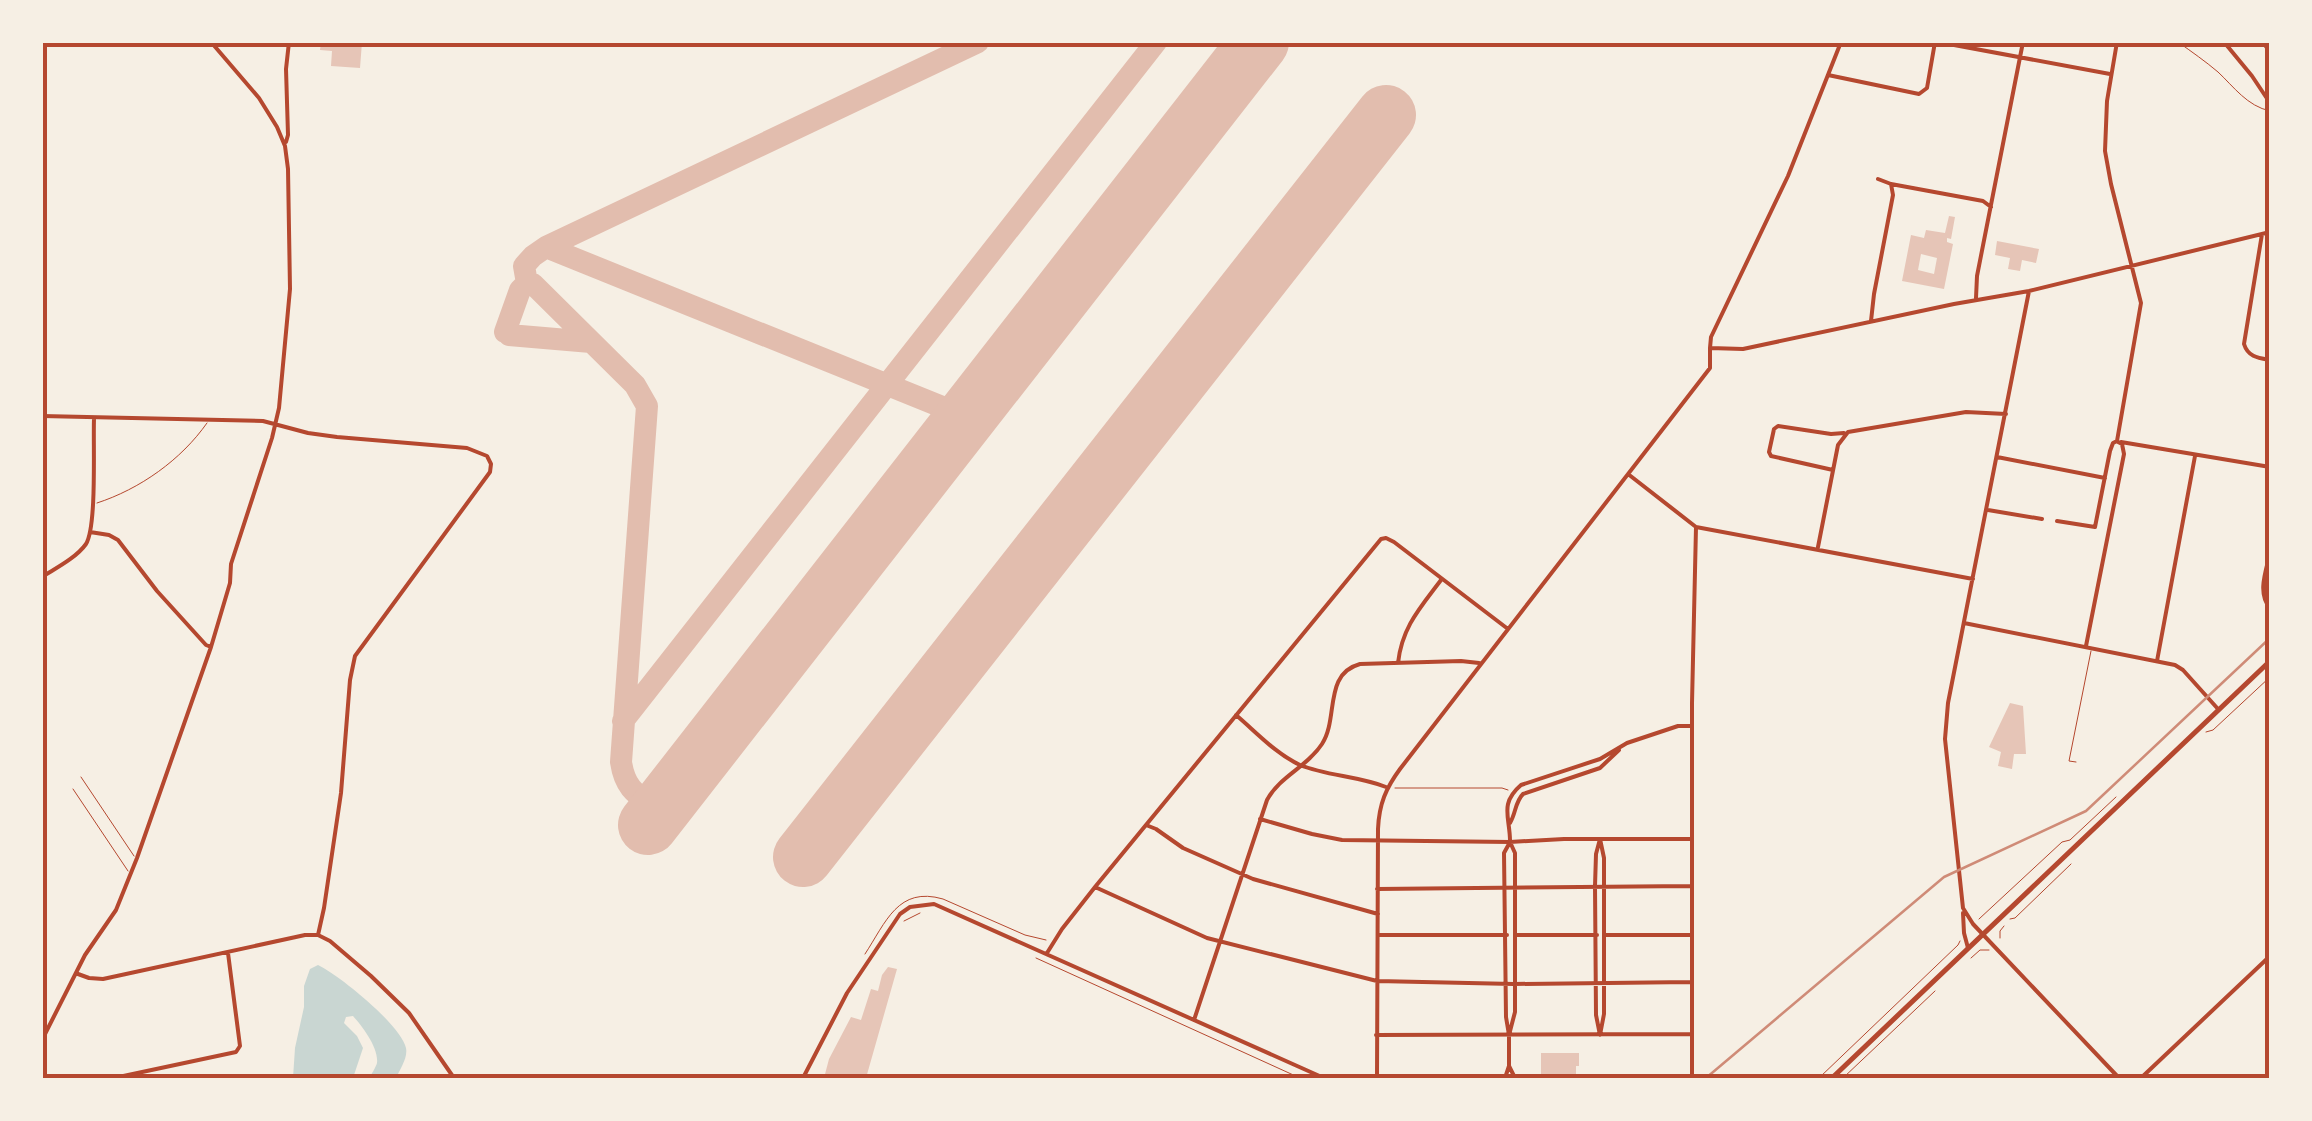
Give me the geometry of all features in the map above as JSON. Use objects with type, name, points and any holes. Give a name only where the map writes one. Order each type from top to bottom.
[{"type":"street","points":[[42,1040],[84,955],[116,910],[137,858],[211,647],[230,582],[231,564],[276,423],[290,289],[285,146],[259,98],[211,42]]},
{"type":"street","points":[[285,146],[289,42]]},
{"type":"street","points":[[1377,1078],[1379,808],[1387,788],[1710,368],[1711,337],[1788,176],[1841,42]]},
{"type":"street","points":[[1828,75],[1919,94],[1926,88],[1937,42],[2110,74]]},
{"type":"street","points":[[1976,300],[1977,276],[2023,42]]},
{"type":"street","points":[[2096,527],[2104,478],[2112,446],[2117,441],[2141,304],[2106,151],[2105,121],[2116,42]]},
{"type":"street","points":[[2224,42],[2270,104]]},
{"type":"street","points":[[2264,42],[2270,52]]},
{"type":"street","points":[[1878,179],[1984,201],[1990,207]]},
{"type":"street","points":[[1871,321],[1892,198],[1891,184]]},
{"type":"street","points":[[1710,348],[1743,348],[2030,291],[2270,232]]},
{"type":"street","points":[[2262,234],[2244,344],[2248,353],[2270,360]]},
{"type":"street","points":[[1968,949],[1944,739],[2030,291]]},
{"type":"street","points":[[1833,470],[1769,454],[1774,429],[1778,426],[1831,434],[1966,412],[2006,414]]},
{"type":"street","points":[[42,416],[276,423],[337,437],[454,446],[482,452],[492,464],[356,656],[350,680],[336,832],[318,935]]},
{"type":"street","points":[[42,577],[81,549],[90,532],[94,418]]},
{"type":"street","points":[[1818,548],[1838,445],[1848,432]]},
{"type":"street","points":[[2117,441],[2270,468]]},
{"type":"street","points":[[2089,647],[2124,454],[2117,441]]},
{"type":"street","points":[[2156,661],[2195,456]]},
{"type":"street","points":[[1997,457],[2104,478]]},
{"type":"street","points":[[1628,474],[1696,526],[1973,579]]},
{"type":"street","points":[[1987,510],[2042,519]]},
{"type":"street","points":[[2057,521],[2096,527],[2107,536]]},
{"type":"street","points":[[1692,1078],[1696,526]]},
{"type":"street","points":[[90,532],[109,534],[118,540],[172,609],[211,647]]},
{"type":"street","points":[[1047,953],[1095,887],[1374,545],[1384,538],[1394,542],[1508,630]]},
{"type":"street","points":[[2270,553],[2262,594],[2270,608]]},
{"type":"street","points":[[1398,663],[1406,630],[1442,578]]},
{"type":"street","points":[[1964,623],[2180,667],[2218,710]]},
{"type":"street","points":[[1194,1020],[1260,820],[1274,789],[1325,740],[1342,673],[1360,664],[1461,660],[1482,664]]},
{"type":"street","points":[[1832,1078],[2270,661]]},
{"type":"street","points":[[1236,714],[1302,766],[1387,788]]},
{"type":"street","points":[[1509,1035],[1515,1012],[1514,853],[1510,822],[1516,802],[1523,794],[1600,768],[1627,744],[1678,726],[1692,726]]},
{"type":"street","points":[[1260,820],[1334,839],[1692,839]]},
{"type":"street","points":[[1146,826],[1183,848],[1242,874],[1378,914]]},
{"type":"street","points":[[1600,839],[1595,886],[1596,1015],[1600,1035]]},
{"type":"street","points":[[1600,839],[1604,858],[1604,1014],[1600,1035]]},
{"type":"street","points":[[1505,1078],[1509,1035],[1504,853],[1510,842]]},
{"type":"street","points":[[1378,890],[1692,886]]},
{"type":"street","points":[[1095,887],[1181,928],[1220,941],[1378,981],[1691,982]]},
{"type":"street","points":[[803,1078],[847,993],[900,914],[910,907],[934,904],[1324,1078]]},
{"type":"street","points":[[1963,908],[1982,935],[2119,1078]]},
{"type":"street","points":[[76,973],[104,979],[228,950],[318,935],[346,954],[408,1013],[454,1078]]},
{"type":"street","points":[[1378,936],[1692,935]]},
{"type":"street","points":[[114,1078],[236,1052],[240,1046],[228,950]]},
{"type":"street","points":[[2141,1078],[2270,956]]},
{"type":"street","points":[[1376,1035],[1692,1034]]},
{"type":"street","points":[[1509,1066],[1514,1078]]},
{"type":"lane","points":[[2178,42],[2205,61],[2248,102],[2270,111]]},
{"type":"lane","points":[[92,504],[145,482],[195,439],[208,420]]},
{"type":"lane","points":[[2076,762],[2069,761],[2089,647]]},
{"type":"lane","points":[[81,777],[137,858]]},
{"type":"lane","points":[[72,790],[131,873]]},
{"type":"path","points":[[2200,726],[2205,732],[2213,730],[2270,677]]},
{"type":"path","points":[[1387,788],[1510,791]]},
{"type":"path","points":[[1973,924],[2125,788]]},
{"type":"path","points":[[861,960],[898,905],[916,896],[943,899],[1025,935],[1049,940]]},
{"type":"path","points":[[902,923],[925,912]]},
{"type":"path","points":[[1999,940],[2004,926]]},
{"type":"path","points":[[1819,1078],[1958,945]]},
{"type":"path","points":[[1971,958],[1980,950],[1989,950]]},
{"type":"path","points":[[1031,954],[1300,1078]]},
{"type":"shaded area","points":[[318,965],[368,1002],[402,1038],[406,1056],[396,1078],[369,1078],[377,1063],[375,1051],[353,1016],[346,1017],[344,1023],[363,1048],[353,1078],[293,1078],[304,986],[310,969]]},
{"type":"building","points":[[321,42],[362,42],[360,68],[331,66],[332,51],[320,50]]},
{"type":"building","points":[[1949,216],[1955,217],[1951,239],[1947,238],[1953,244],[1944,289],[1902,281],[1911,235],[1924,238],[1926,230],[1945,233]],"holes":[[[1921,254],[1937,258],[1934,274],[1918,270]]]},
{"type":"building","points":[[1997,241],[2039,249],[2036,263],[2022,260],[2020,271],[2008,269],[2010,258],[1995,255]]},
{"type":"building","points":[[2010,703],[2023,706],[2026,754],[2014,754],[2012,769],[1998,766],[2001,752],[1989,747]]},
{"type":"building","points":[[888,967],[897,969],[866,1078],[824,1078],[829,1059],[851,1017],[861,1020],[871,989],[878,991]]},
{"type":"building","points":[[1541,1053],[1579,1053],[1576,1078],[1541,1078]]},
{"type":"taxiway","points":[[527,283],[524,266],[546,247],[978,42]]},
{"type":"taxiway","points":[[623,721],[1156,42]]},
{"type":"taxiway","points":[[546,247],[967,417]]},
{"type":"taxiway","points":[[505,332],[520,290],[527,283],[533,284],[635,385],[647,406],[621,762],[629,786],[659,811]]},
{"type":"taxiway","points":[[509,335],[591,342]]},
{"type":"runway","points":[[648,825],[1259,42]]},
{"type":"runway","points":[[803,857],[1386,115]]},
{"type":"tram line","points":[[1706,1078],[1944,877],[2086,811],[2270,638]]}]
